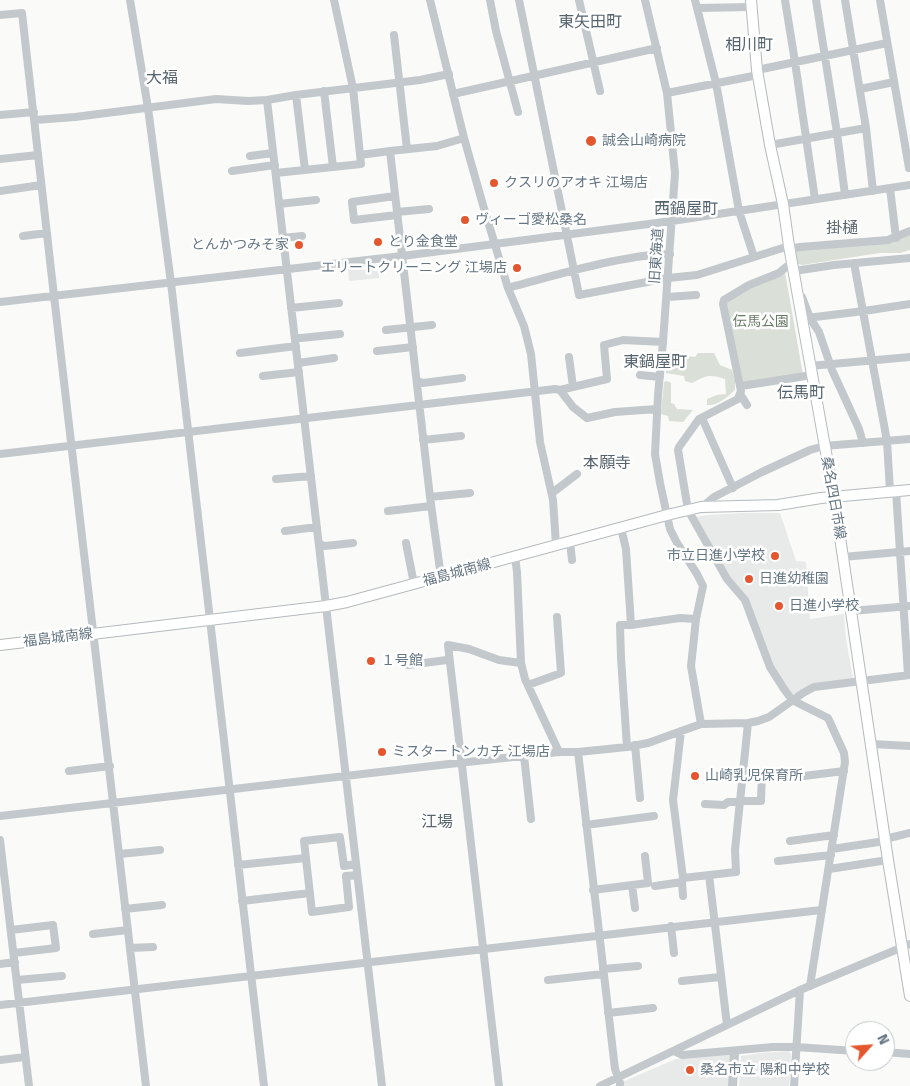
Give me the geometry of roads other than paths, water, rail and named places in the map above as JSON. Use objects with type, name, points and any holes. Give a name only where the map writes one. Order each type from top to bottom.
[{"type":"main road","name":"桑名四日市線","points":[[751,4],[757,73],[783,204],[790,269],[806,318],[811,371],[834,497],[888,860],[906,946],[910,996]]},
{"type":"main road","name":"福島城南線","points":[[0,645],[347,602],[701,507],[778,505],[834,497],[910,490]]},
{"type":"street","points":[[130,0],[148,108],[171,283],[264,1086]]},
{"type":"street","points":[[232,171],[305,170],[361,164],[352,88],[334,0]]},
{"type":"street","points":[[430,0],[464,138],[483,205],[508,288],[524,326],[528,341],[540,442],[553,500],[556,545]]},
{"type":"street","points":[[490,0],[518,112]]},
{"type":"street","points":[[519,0],[579,295],[668,278],[697,275],[789,248],[888,240],[910,231]]},
{"type":"street","points":[[580,0],[600,91]]},
{"type":"street","name":"旧東海道","points":[[645,0],[667,93],[676,173],[655,454],[670,529],[697,574],[702,586],[691,666],[700,724]]},
{"type":"street","points":[[785,0],[796,62],[815,200]]},
{"type":"street","points":[[816,0],[845,195]]},
{"type":"street","points":[[845,0],[866,128],[873,191]]},
{"type":"street","points":[[880,0],[908,168]]},
{"type":"street","points":[[751,4],[696,4],[716,83],[739,211],[754,257]]},
{"type":"street","points":[[0,15],[22,13],[146,1086]]},
{"type":"street","points":[[394,35],[408,149]]},
{"type":"street","points":[[667,93],[716,83],[796,62],[887,43]]},
{"type":"street","points":[[453,94],[657,48]]},
{"type":"street","points":[[0,115],[75,117],[216,99],[267,100],[324,91],[420,80],[449,74]]},
{"type":"street","points":[[860,88],[894,82]]},
{"type":"street","points":[[324,91],[333,167]]},
{"type":"street","points":[[296,95],[305,170]]},
{"type":"street","points":[[267,100],[382,1086]]},
{"type":"street","points":[[770,145],[866,128]]},
{"type":"street","points":[[360,154],[437,146],[464,138]]},
{"type":"street","points":[[390,151],[423,440],[441,577]]},
{"type":"street","points":[[250,156],[274,153]]},
{"type":"street","points":[[0,159],[38,155]]},
{"type":"street","points":[[0,190],[41,185]]},
{"type":"street","points":[[0,302],[567,235],[910,185]]},
{"type":"street","points":[[890,188],[896,238]]},
{"type":"street","points":[[396,196],[352,202],[354,220],[430,209]]},
{"type":"street","points":[[279,204],[316,200]]},
{"type":"street","points":[[22,236],[47,233]]},
{"type":"street","points":[[283,238],[302,236]]},
{"type":"street","points":[[508,288],[574,269],[640,256],[670,254]]},
{"type":"street","points":[[747,405],[740,390],[723,304],[724,300],[749,285],[790,269],[910,258]]},
{"type":"street","points":[[0,816],[461,762],[631,746],[648,743],[700,724],[758,722],[769,717],[808,689],[814,687],[909,675],[906,606],[887,441],[854,263]]},
{"type":"street","points":[[666,297],[696,295]]},
{"type":"street","points":[[291,308],[340,303]]},
{"type":"street","points":[[806,318],[910,304]]},
{"type":"street","points":[[806,318],[819,332],[830,364],[863,443]]},
{"type":"street","points":[[386,330],[432,325]]},
{"type":"street","points":[[295,338],[340,334]]},
{"type":"street","points":[[0,454],[534,391],[560,390],[607,379],[604,345],[623,340],[663,342]]},
{"type":"street","points":[[240,353],[296,346]]},
{"type":"street","points":[[377,351],[413,347]]},
{"type":"street","points":[[569,357],[573,387]]},
{"type":"street","points":[[740,390],[830,364],[910,357]]},
{"type":"street","points":[[298,363],[334,358]]},
{"type":"street","points":[[263,376],[299,372]]},
{"type":"street","points":[[640,375],[660,377]]},
{"type":"street","points":[[417,381],[423,383],[462,378]]},
{"type":"street","points":[[560,390],[572,407],[587,418],[614,412],[657,409]]},
{"type":"street","points":[[740,390],[738,398],[699,419],[678,450],[688,510],[727,579],[745,600],[770,667],[792,700],[828,718],[844,753],[844,771],[810,986]]},
{"type":"street","points":[[702,418],[733,488]]},
{"type":"street","points":[[423,440],[462,436]]},
{"type":"street","points":[[701,507],[762,472],[810,450],[824,446],[910,439]]},
{"type":"street","points":[[552,493],[577,474]]},
{"type":"street","points":[[276,479],[311,476]]},
{"type":"street","points":[[430,498],[470,493]]},
{"type":"street","points":[[388,512],[431,506]]},
{"type":"street","points":[[285,531],[317,527]]},
{"type":"street","points":[[621,528],[626,549],[631,625]]},
{"type":"street","points":[[570,542],[572,560]]},
{"type":"street","points":[[319,544],[325,546],[353,543]]},
{"type":"street","points":[[406,543],[414,584]]},
{"type":"street","points":[[843,557],[910,551]]},
{"type":"street","points":[[515,557],[521,663],[525,679],[559,752]]},
{"type":"street","points":[[851,611],[906,606]]},
{"type":"street","points":[[528,685],[562,673],[558,617]]},
{"type":"street","points":[[640,798],[631,746],[621,658],[620,625],[669,619],[696,619]]},
{"type":"street","points":[[499,1086],[448,646],[469,649],[499,660],[521,663]]},
{"type":"street","points":[[408,664],[449,659]]},
{"type":"street","points":[[656,886],[709,875],[736,872],[734,850],[748,723]]},
{"type":"street","points":[[681,731],[673,800],[683,896]]},
{"type":"street","points":[[871,744],[910,746]]},
{"type":"street","points":[[578,752],[614,1069],[620,1086]]},
{"type":"street","points":[[524,756],[532,820]]},
{"type":"street","points":[[69,771],[110,766]]},
{"type":"street","points":[[705,804],[724,805],[728,802],[761,801],[762,772],[743,771]]},
{"type":"street","points":[[796,777],[844,771]]},
{"type":"street","points":[[586,824],[654,816]]},
{"type":"street","points":[[778,861],[831,852],[910,833]]},
{"type":"street","points":[[790,841],[834,835]]},
{"type":"street","points":[[356,864],[344,866],[340,836],[304,841],[312,912],[349,907],[346,876],[357,875]]},
{"type":"street","points":[[0,840],[29,1086]]},
{"type":"street","points":[[120,854],[160,850]]},
{"type":"street","points":[[593,890],[648,883],[645,856]]},
{"type":"street","points":[[238,865],[306,858]]},
{"type":"street","points":[[829,869],[888,860]]},
{"type":"street","points":[[709,875],[727,1025]]},
{"type":"street","points":[[632,885],[635,908]]},
{"type":"street","points":[[242,901],[310,893]]},
{"type":"street","points":[[125,909],[162,905]]},
{"type":"street","points":[[0,1005],[821,910]]},
{"type":"street","points":[[11,930],[53,926],[56,948],[14,953]]},
{"type":"street","points":[[671,926],[674,953]]},
{"type":"street","points":[[93,934],[128,930]]},
{"type":"street","points":[[600,1086],[800,990],[906,946]]},
{"type":"street","points":[[130,948],[154,947]]},
{"type":"street","points":[[0,964],[15,962]]},
{"type":"street","points":[[548,980],[638,966]]},
{"type":"street","points":[[16,980],[62,976]]},
{"type":"street","points":[[682,981],[720,977]]},
{"type":"street","points":[[794,1086],[800,990]]},
{"type":"street","points":[[608,1013],[653,1008]]},
{"type":"street","points":[[674,1051],[682,1056],[773,1047],[845,1049]]},
{"type":"street","points":[[732,1086],[734,1051]]},
{"type":"street","points":[[895,1053],[910,1054]]},
{"type":"street","points":[[0,1060],[25,1057]]},
{"type":"waterway","points":[[736,1086],[738,1053]]},
{"type":"place","name":"誠会山崎病院","points":[[591,141]]},
{"type":"place","name":"クスリのアオキ 江場店","points":[[494,183]]},
{"type":"place","name":"ヴィーゴ愛松桑名","points":[[465,220]]},
{"type":"place","name":"とり金食堂","points":[[378,242]]},
{"type":"place","name":"とんかつみそ家","points":[[299,245]]},
{"type":"place","name":"エリートクリーニング 江場店","points":[[517,268]]},
{"type":"place","name":"市立日進小学校","points":[[775,556]]},
{"type":"place","name":"日進幼稚園","points":[[749,579]]},
{"type":"place","name":"日進小学校","points":[[779,606]]},
{"type":"place","name":"１号館","points":[[371,661]]},
{"type":"place","name":"ミスタートンカチ 江場店","points":[[382,752]]},
{"type":"place","name":"山崎乳児保育所","points":[[695,776]]},
{"type":"place","name":"桑名市立 陽和中学校","points":[[690,1070]]},
{"type":"district","name":"東矢田町","points":[[590,23]]},
{"type":"district","name":"相川町","points":[[749,46]]},
{"type":"district","name":"大福","points":[[162,79]]},
{"type":"district","name":"西鍋屋町","points":[[686,210]]},
{"type":"district","name":"掛樋","points":[[842,229]]},
{"type":"district","name":"東鍋屋町","points":[[655,363]]},
{"type":"district","name":"伝馬町","points":[[801,394]]},
{"type":"district","name":"本願寺","points":[[607,464]]},
{"type":"district","name":"江場","points":[[437,823]]},
{"type":"park label","name":"伝馬公園","points":[[761,322]]}]
